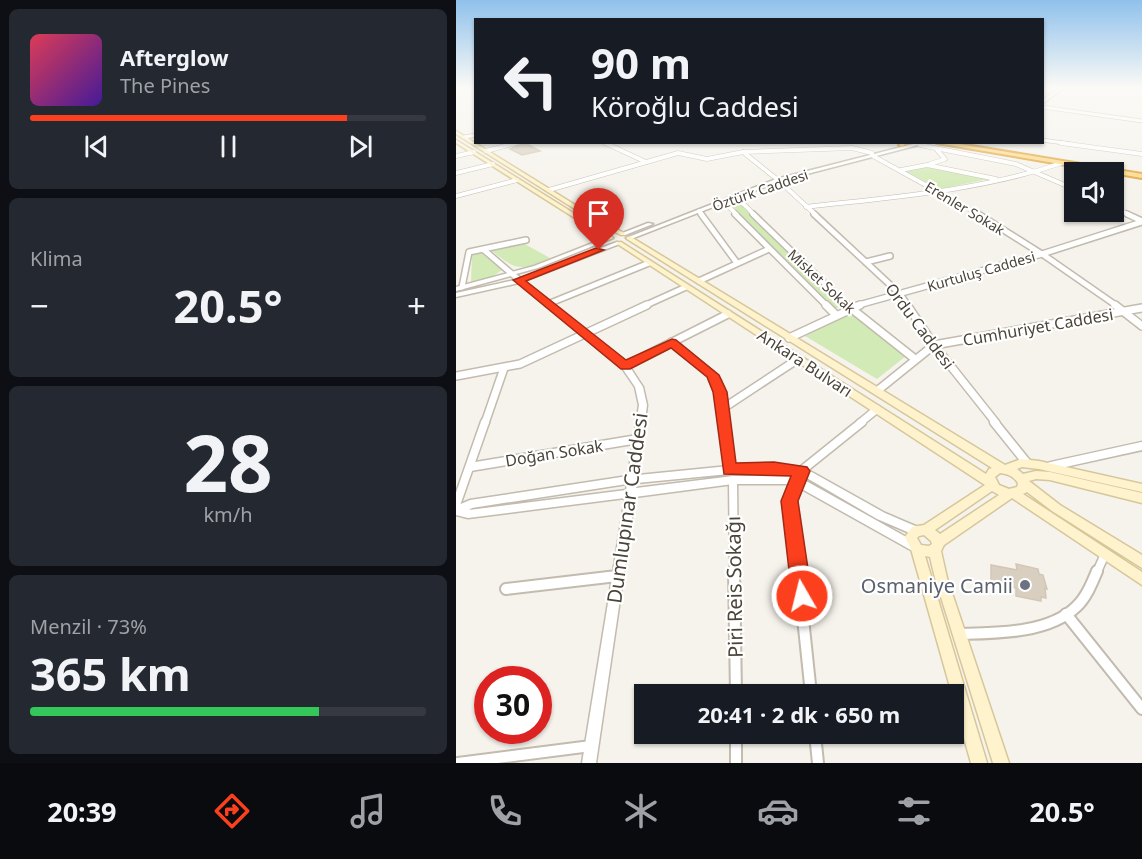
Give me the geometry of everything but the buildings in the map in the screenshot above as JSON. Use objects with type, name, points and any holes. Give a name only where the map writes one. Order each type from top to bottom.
[{"type":"highway","points":[[938,144],[1142,174]]},
{"type":"highway","points":[[983,144],[1142,174]]},
{"type":"main road","name":"Ankara Bulvarı","points":[[456,132],[474,143]]},
{"type":"main road","points":[[456,141],[610,238],[624,238]]},
{"type":"main road","name":"Ankara Bulvarı","points":[[475,144],[624,238],[699,281],[1005,469],[1016,473],[1056,508],[1142,562]]},
{"type":"main road","name":"Ankara Bulvarı","points":[[624,238],[649,263],[877,409],[1001,492],[1012,494],[1142,579]]},
{"type":"main road","points":[[979,763],[911,537],[992,484],[990,477],[993,472],[1027,463],[1050,466],[1142,488]]},
{"type":"main road","points":[[915,547],[927,553],[1012,494],[1022,490],[1023,481],[1036,475],[1050,476],[1142,498]]},
{"type":"main road","points":[[921,530],[934,534],[941,578],[1000,763]]},
{"type":"street","points":[[464,137],[474,135]]},
{"type":"street","points":[[1044,141],[1142,154]]},
{"type":"street","points":[[486,151],[511,144]]},
{"type":"street","points":[[608,144],[646,162]]},
{"type":"street","name":"Öztürk Caddesi","points":[[873,154],[903,144]]},
{"type":"street","points":[[900,170],[945,159],[938,144]]},
{"type":"street","points":[[920,145],[938,144],[1007,162],[1064,185]]},
{"type":"street","name":"Öztürk Caddesi","points":[[624,238],[776,179],[873,154],[920,145]]},
{"type":"street","name":"Erenler Sokak","points":[[646,162],[678,153],[707,159],[743,152],[852,148],[873,154],[1042,254],[1142,326]]},
{"type":"street","points":[[456,156],[474,152]]},
{"type":"street","name":"Ordu Caddesi","points":[[743,152],[776,179],[900,294],[934,345],[1027,463]]},
{"type":"street","points":[[549,190],[646,162]]},
{"type":"street","points":[[806,207],[939,192],[1035,172],[1062,163]]},
{"type":"street","points":[[456,173],[493,164]]},
{"type":"street","points":[[927,165],[1001,180]]},
{"type":"street","name":"Öztürk Caddesi","points":[[456,295],[515,277],[699,211],[776,179]]},
{"type":"street","points":[[456,196],[517,180]]},
{"type":"street","name":"Misket Sokak","points":[[769,249],[730,208],[729,204],[734,201],[744,203],[776,238],[851,309],[915,359]]},
{"type":"street","points":[[699,211],[737,263]]},
{"type":"street","points":[[1124,212],[1142,221]]},
{"type":"street","name":"Kurtuluş Caddesi","points":[[789,338],[851,309],[1042,254],[1142,221]]},
{"type":"street","name":"Öztürk Caddesi","points":[[459,288],[515,277],[610,238]]},
{"type":"street","points":[[459,288],[469,252],[526,240]]},
{"type":"street","points":[[699,281],[769,249],[836,315]]},
{"type":"street","points":[[484,250],[515,277]]},
{"type":"street","points":[[866,262],[890,256]]},
{"type":"street","points":[[548,304],[649,263]]},
{"type":"street","name":"Dumlupınar Caddesi","points":[[515,277],[625,366],[642,394],[643,405],[634,479],[589,763]]},
{"type":"street","points":[[456,376],[520,364],[686,287]]},
{"type":"street","name":"Cumhuriyet Caddesi","points":[[877,390],[934,345],[1142,308]]},
{"type":"street","points":[[625,366],[728,314]]},
{"type":"street","name":"Piri Reis Sokağı","points":[[672,342],[712,375],[718,383],[731,475],[736,684]]},
{"type":"street","points":[[722,409],[798,359]]},
{"type":"street","points":[[457,509],[504,368]]},
{"type":"street","points":[[810,684],[790,501],[801,471],[877,409]]},
{"type":"street","name":"Doğan Sokak","points":[[470,467],[638,439]]},
{"type":"street","points":[[1050,466],[1142,446]]},
{"type":"street","points":[[457,509],[468,514],[631,493],[774,468],[801,471],[881,516],[921,530]]},
{"type":"street","points":[[457,509],[470,504],[634,479],[731,475],[796,481],[915,547]]},
{"type":"street","points":[[959,634],[992,633],[1033,627],[1066,614],[1074,609],[1083,597],[1105,554]]},
{"type":"street","points":[[506,589],[617,576]]},
{"type":"street","points":[[1066,614],[1142,709]]},
{"type":"street","points":[[736,744],[736,763]]},
{"type":"street","points":[[816,744],[818,763]]},
{"type":"street","points":[[458,763],[591,746]]},
{"type":"green space","points":[[927,167],[989,179],[939,189],[905,171]]},
{"type":"green space","points":[[740,202],[845,306],[833,309],[730,205]]},
{"type":"green space","points":[[523,243],[550,258],[519,267],[507,262],[492,251]]},
{"type":"green space","points":[[472,253],[481,253],[502,270],[489,279],[471,283]]},
{"type":"green space","points":[[852,313],[906,356],[877,379],[805,336]]},
{"type":"place","name":"Osmaniye Camii","points":[[1025,585]]},
{"type":"route","points":[[599,250],[518,280],[625,366],[672,342],[712,375],[718,383],[720,392],[729,470],[774,468],[801,471],[790,501],[802,596]]}]
